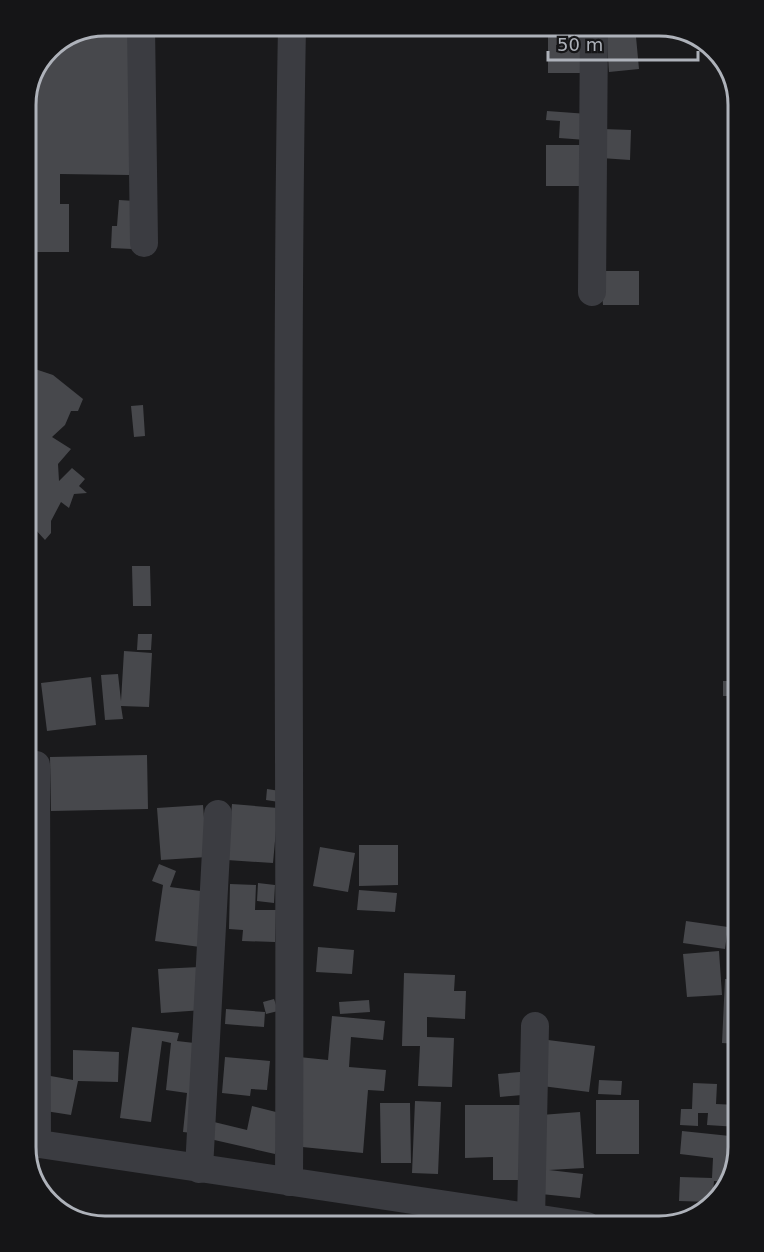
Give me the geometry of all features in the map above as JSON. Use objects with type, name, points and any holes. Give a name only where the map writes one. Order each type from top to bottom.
[{"type":"street","points":[[141,36],[144,243]]},
{"type":"street","points":[[289,1182],[291,758],[288,241],[292,36]]},
{"type":"street","points":[[592,292],[594,36]]},
{"type":"street","points":[[199,1168],[218,814]]},
{"type":"street","points":[[531,1216],[535,1026]]},
{"type":"street","points":[[36,1144],[506,1216]]},
{"type":"building","points":[[130,36],[129,175],[60,174],[60,204],[69,204],[69,252],[36,252],[36,101],[38,87],[50,63],[60,53],[79,41],[92,37]]},
{"type":"building","points":[[548,36],[588,36],[588,73],[548,73]]},
{"type":"building","points":[[607,36],[636,36],[639,69],[609,72]]},
{"type":"building","points":[[547,111],[588,114],[586,140],[559,138],[560,121],[546,120]]},
{"type":"building","points":[[603,129],[631,130],[630,160],[601,158]]},
{"type":"building","points":[[546,145],[587,145],[588,186],[546,186]]},
{"type":"building","points":[[119,200],[135,201],[132,249],[111,248],[112,226],[117,226]]},
{"type":"building","points":[[600,271],[639,271],[639,305],[603,305]]},
{"type":"building","points":[[36,369],[53,375],[83,399],[78,411],[71,411],[65,425],[52,437],[71,449],[58,464],[59,481],[72,468],[85,479],[79,486],[87,493],[74,494],[69,508],[61,502],[51,521],[51,533],[45,540],[36,530]]},
{"type":"building","points":[[143,405],[145,436],[134,437],[131,406]]},
{"type":"building","points":[[132,566],[150,566],[151,606],[133,606]]},
{"type":"building","points":[[138,634],[152,634],[151,650],[137,650]]},
{"type":"building","points":[[124,651],[152,653],[149,707],[121,706],[123,719],[105,720],[101,675],[118,674],[121,701]]},
{"type":"building","points":[[91,677],[96,725],[47,731],[41,683]]},
{"type":"building","points":[[723,681],[728,681],[728,696],[723,696]]},
{"type":"building","points":[[147,755],[148,809],[51,811],[50,757]]},
{"type":"building","points":[[267,789],[280,791],[279,802],[266,800]]},
{"type":"building","points":[[232,804],[278,808],[273,863],[227,860]]},
{"type":"building","points":[[203,805],[207,857],[161,860],[157,808]]},
{"type":"building","points":[[359,845],[398,845],[398,885],[359,886]]},
{"type":"building","points":[[320,847],[355,853],[348,892],[313,886]]},
{"type":"building","points":[[159,864],[176,871],[170,887],[208,892],[200,947],[155,941],[163,885],[152,881]]},
{"type":"building","points":[[258,883],[275,885],[274,903],[257,901]]},
{"type":"building","points":[[230,884],[256,885],[255,910],[276,910],[275,942],[242,941],[243,930],[229,929]]},
{"type":"building","points":[[359,890],[397,893],[395,912],[357,910]]},
{"type":"building","points":[[686,921],[728,927],[725,949],[683,943]]},
{"type":"building","points":[[318,947],[354,950],[352,974],[316,972]]},
{"type":"building","points":[[719,951],[722,995],[687,997],[683,954]]},
{"type":"building","points":[[200,967],[203,1010],[161,1013],[158,969]]},
{"type":"building","points":[[404,973],[455,975],[454,991],[466,991],[465,1019],[427,1017],[427,1037],[454,1038],[452,1087],[418,1086],[420,1046],[402,1046]]},
{"type":"building","points":[[725,979],[728,979],[728,1043],[722,1043]]},
{"type":"building","points":[[274,999],[278,1011],[266,1014],[263,1002]]},
{"type":"building","points":[[369,1000],[370,1012],[340,1014],[339,1002]]},
{"type":"building","points":[[226,1009],[265,1012],[264,1027],[225,1024]]},
{"type":"building","points":[[332,1016],[385,1021],[383,1040],[351,1037],[349,1067],[386,1070],[384,1091],[368,1090],[363,1153],[292,1146],[299,1057],[328,1060]]},
{"type":"building","points":[[132,1027],[179,1033],[177,1041],[203,1044],[192,1133],[183,1132],[187,1093],[166,1090],[171,1043],[162,1041],[151,1122],[120,1118]]},
{"type":"building","points":[[548,1040],[595,1046],[589,1092],[542,1086]]},
{"type":"building","points":[[73,1050],[119,1052],[118,1082],[78,1081],[71,1115],[39,1110],[45,1075],[73,1080]]},
{"type":"building","points":[[225,1057],[270,1061],[267,1090],[251,1089],[250,1096],[222,1093]]},
{"type":"building","points":[[520,1072],[522,1095],[500,1097],[498,1074]]},
{"type":"building","points":[[599,1080],[622,1081],[621,1095],[598,1094]]},
{"type":"building","points":[[693,1083],[717,1084],[716,1104],[728,1105],[728,1126],[707,1125],[708,1113],[698,1113],[698,1126],[680,1125],[681,1109],[692,1109]]},
{"type":"building","points":[[596,1100],[639,1100],[639,1154],[596,1154]]},
{"type":"building","points":[[415,1101],[441,1102],[438,1174],[412,1173]]},
{"type":"building","points":[[380,1103],[410,1103],[411,1163],[381,1163]]},
{"type":"building","points":[[465,1105],[522,1105],[522,1180],[493,1180],[493,1157],[465,1158]]},
{"type":"building","points":[[252,1106],[284,1114],[275,1154],[210,1139],[214,1122],[247,1130]]},
{"type":"building","points":[[580,1112],[584,1168],[549,1170],[583,1174],[580,1198],[541,1194],[541,1115]]},
{"type":"building","points":[[682,1131],[728,1136],[726,1165],[723,1173],[719,1181],[714,1181],[711,1192],[700,1202],[679,1201],[680,1177],[712,1178],[713,1158],[680,1154]]}]
